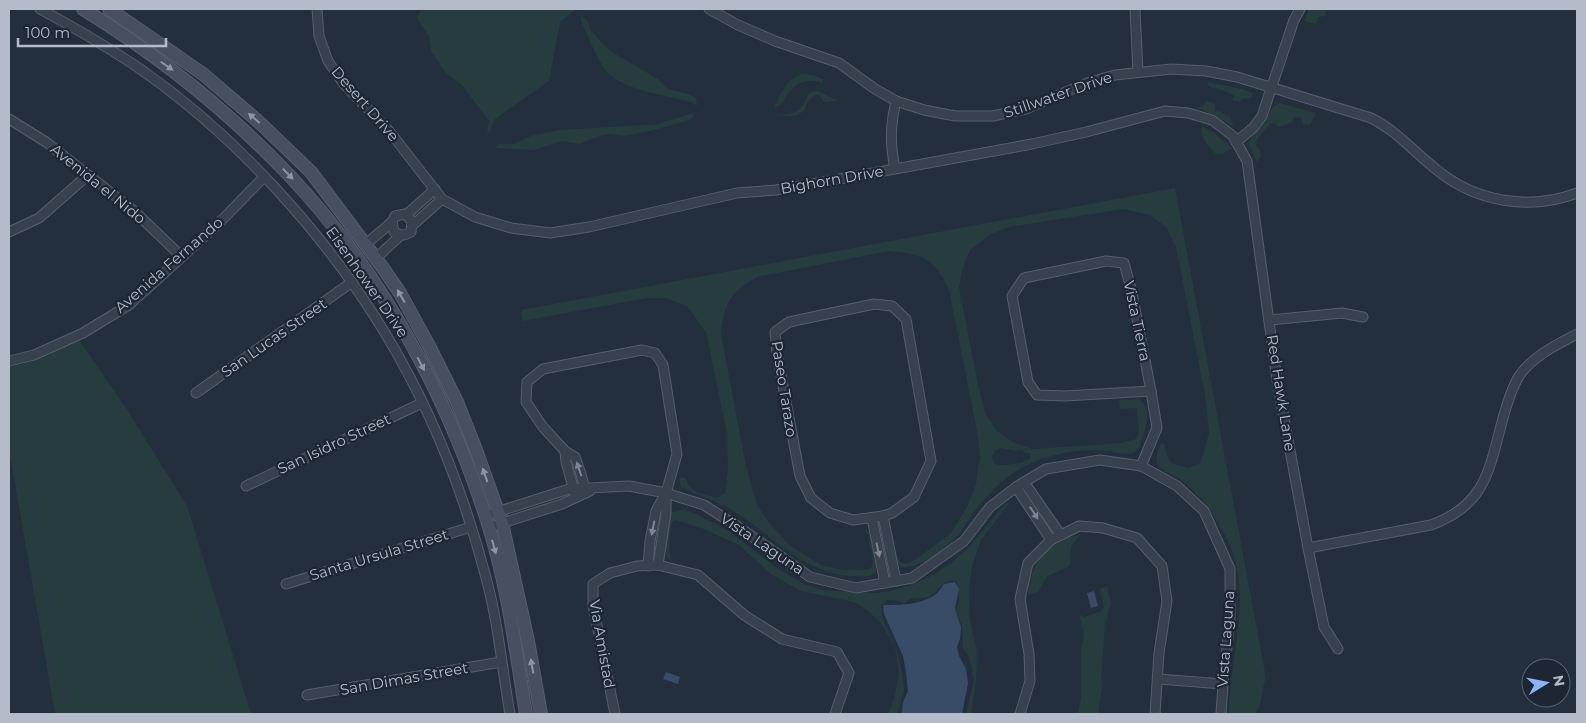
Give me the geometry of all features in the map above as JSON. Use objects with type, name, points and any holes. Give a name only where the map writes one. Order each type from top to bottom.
[{"type":"main road","name":"Eisenhower Drive","points":[[83,9],[182,76],[239,126],[289,175],[355,255],[382,296],[443,405],[487,522],[503,581],[526,714]]},
{"type":"main road","name":"Eisenhower Drive","points":[[109,9],[203,74],[260,123],[311,172],[366,244],[400,293],[457,402],[500,518],[528,641],[541,714]]},
{"type":"main road","points":[[309,199],[328,208],[363,252],[376,258]]},
{"type":"street","name":"Eisenhower Drive","points":[[40,9],[82,31],[143,71],[195,112],[236,148],[264,177],[312,230],[352,282],[386,333],[442,447],[471,527],[486,576],[510,714]]},
{"type":"street","name":"Desert Drive","points":[[317,9],[319,36],[328,61],[343,83],[390,132],[435,189]]},
{"type":"street","name":"Stillwater Drive","points":[[709,9],[738,25],[775,41],[839,63],[875,89],[896,101],[924,110],[955,116],[993,116],[1026,109],[1087,83],[1115,75],[1171,69],[1206,71],[1272,87],[1351,111],[1386,125],[1402,137],[1437,170],[1458,185],[1490,198],[1512,202],[1540,202],[1566,197],[1577,192]]},
{"type":"street","points":[[1135,9],[1138,72]]},
{"type":"street","points":[[1234,139],[1253,128],[1262,116],[1294,20],[1300,9]]},
{"type":"street","points":[[895,169],[890,144],[892,118],[896,101]]},
{"type":"street","name":"Bighorn Drive","points":[[435,189],[442,199],[475,217],[511,228],[550,233],[589,227],[738,193],[776,190],[1041,142],[1165,111],[1188,112],[1212,120],[1234,139]]},
{"type":"street","name":"Avenida el Nido","points":[[9,119],[46,142],[133,210],[181,256]]},
{"type":"street","name":"Red Hawk Lane","points":[[1234,139],[1247,161],[1278,380],[1324,627],[1338,649]]},
{"type":"street","points":[[9,232],[39,218],[88,175]]},
{"type":"street","name":"Avenida Fernando","points":[[9,362],[34,355],[83,333],[129,304],[217,225],[264,177]]},
{"type":"street","points":[[406,215],[435,189]]},
{"type":"street","points":[[392,222],[394,232],[401,235],[408,234],[413,225],[442,199]]},
{"type":"street","points":[[366,244],[398,215],[406,215],[411,218],[413,225]]},
{"type":"street","points":[[376,258],[401,235]]},
{"type":"street","name":"Vista Tierra","points":[[1141,466],[1157,428],[1151,391],[1132,288],[1124,263],[1106,261],[1024,278],[1012,296],[1028,382],[1037,395],[1065,396],[1151,391]]},
{"type":"street","name":"San Lucas Street","points":[[196,393],[352,282]]},
{"type":"street","name":"Paseo Tarazo","points":[[874,304],[892,306],[906,319],[931,461],[914,497],[892,513],[872,518],[853,520],[830,513],[811,498],[800,476],[777,354],[775,332],[789,322],[874,304]]},
{"type":"street","points":[[1269,320],[1342,313],[1363,317]]},
{"type":"street","points":[[1308,548],[1431,525],[1448,519],[1466,506],[1481,488],[1487,474],[1509,397],[1520,375],[1536,358],[1577,334]]},
{"type":"street","points":[[585,491],[575,457],[565,451],[543,427],[526,402],[527,382],[544,368],[642,350],[655,353],[663,365],[677,454],[666,493],[656,511],[648,566]]},
{"type":"street","name":"San Isidro Street","points":[[246,486],[422,403]]},
{"type":"street","points":[[565,451],[566,462],[575,493]]},
{"type":"street","name":"Vista Laguna","points":[[500,518],[544,498],[595,488],[629,486],[666,493],[704,505],[810,577],[856,588],[912,578],[964,541],[990,507],[1020,484],[1046,469],[1100,460],[1141,466],[1178,486],[1204,511],[1230,569],[1230,619],[1221,714]]},
{"type":"street","points":[[1020,484],[1060,534]]},
{"type":"street","points":[[1020,484],[1051,540]]},
{"type":"street","name":"Vista Laguna","points":[[487,522],[547,508],[575,493]]},
{"type":"street","points":[[658,566],[666,513],[666,493]]},
{"type":"street","points":[[544,498],[547,508]]},
{"type":"street","points":[[883,516],[896,581]]},
{"type":"street","points":[[872,518],[885,583]]},
{"type":"street","points":[[1020,714],[1030,681],[1029,654],[1020,599],[1028,563],[1051,540],[1078,526],[1104,528],[1137,538],[1162,566],[1166,601],[1159,653],[1155,714]]},
{"type":"street","name":"Santa Ursula Street","points":[[286,584],[471,527]]},
{"type":"street","name":"Via Amistad","points":[[615,714],[593,605],[593,584],[610,573],[637,566],[658,566],[698,575],[744,615],[782,639],[837,652],[848,673],[835,714]]},
{"type":"street","name":"San Dimas Street","points":[[306,695],[501,662]]},
{"type":"street","points":[[1158,679],[1223,684]]},
{"type":"green space","points":[[421,9],[574,9],[574,11],[560,22],[549,81],[495,119],[490,132],[487,133],[489,121],[461,84],[446,73],[431,51],[429,36],[417,18]]},
{"type":"green space","points":[[1309,9],[1326,9],[1325,16],[1318,17],[1316,24],[1304,21]]},
{"type":"green space","points":[[581,14],[588,22],[592,32],[610,51],[658,79],[668,89],[696,98],[697,106],[691,102],[637,88],[610,75],[594,50],[581,21]]},
{"type":"green space","points":[[802,74],[823,79],[823,83],[809,81],[801,83],[790,91],[780,105],[774,108],[788,83]]},
{"type":"green space","points":[[1207,82],[1253,93],[1251,98],[1242,99],[1240,102],[1232,100],[1234,95],[1209,87]]},
{"type":"green space","points":[[818,91],[837,100],[824,102],[819,95],[813,96],[808,101],[804,111],[797,115],[775,115],[789,114],[799,110],[810,92]]},
{"type":"green space","points":[[1206,101],[1215,104],[1215,112],[1219,111],[1230,117],[1234,127],[1210,113],[1195,108],[1203,107]]},
{"type":"green space","points":[[1279,103],[1316,113],[1310,125],[1302,124],[1302,120],[1299,117],[1294,118],[1291,123],[1278,127],[1276,124],[1271,123],[1257,139],[1256,146],[1260,150],[1261,156],[1257,162],[1249,146],[1250,139],[1266,121],[1273,107]]},
{"type":"green space","points":[[691,114],[694,115],[691,119],[662,128],[625,136],[609,134],[580,144],[562,141],[533,150],[496,148],[497,144],[514,144],[531,136],[559,130],[658,124]]},
{"type":"green space","points":[[1202,126],[1232,148],[1222,154],[1216,154],[1203,138]]},
{"type":"green space","points":[[1175,188],[1266,678],[1258,711],[1255,714],[1229,714],[1240,606],[1236,563],[1229,544],[1205,503],[1184,482],[1165,471],[1157,462],[1161,443],[1164,444],[1171,463],[1188,468],[1200,464],[1209,433],[1205,395],[1176,247],[1166,227],[1150,215],[1123,209],[1009,227],[991,234],[970,250],[963,267],[959,287],[985,413],[996,430],[1012,442],[1033,449],[1122,443],[1136,439],[1139,432],[1137,408],[1120,409],[1119,400],[1139,399],[1147,412],[1145,428],[1139,447],[1130,454],[1097,450],[1076,451],[1044,458],[1018,470],[989,494],[959,534],[948,545],[925,561],[908,567],[901,567],[895,556],[902,563],[907,564],[951,533],[967,507],[976,484],[980,456],[978,436],[949,290],[938,271],[933,265],[919,256],[889,251],[757,277],[740,288],[730,300],[724,314],[721,334],[746,466],[757,505],[770,524],[789,545],[821,565],[845,570],[866,570],[871,568],[873,562],[871,549],[869,548],[870,537],[863,528],[867,531],[873,541],[876,554],[876,572],[868,576],[836,574],[805,562],[734,511],[681,487],[679,477],[686,478],[687,483],[693,490],[717,498],[725,493],[728,471],[727,434],[706,332],[687,306],[666,298],[647,298],[523,321],[521,310]],"holes":[[[1001,448],[1014,451],[1022,450],[1024,453],[1030,453],[1030,459],[1022,463],[995,464],[992,456],[995,451]]]},
{"type":"green space","points":[[79,340],[126,408],[187,506],[251,714],[55,714],[9,449],[9,367],[24,363]]},
{"type":"green space","points":[[1009,503],[981,540],[972,566],[969,589],[970,620],[977,652],[976,681],[971,714],[966,714],[974,680],[969,656],[963,649],[962,626],[956,611],[959,601],[959,588],[956,581],[944,584],[928,597],[911,598],[905,603],[887,600],[881,605],[882,617],[897,651],[904,691],[897,714],[888,714],[895,696],[899,672],[895,647],[881,623],[867,610],[854,602],[801,591],[772,575],[739,545],[704,529],[676,520],[672,522],[669,549],[670,560],[665,551],[665,538],[671,513],[684,509],[729,531],[778,569],[804,584],[823,590],[874,593],[890,591],[915,584],[951,563],[968,548],[1005,504]]},
{"type":"green space","points":[[1081,534],[1071,546],[1068,567],[1047,576],[1038,592],[1028,595],[1037,563],[1051,548],[1060,542]]},
{"type":"green space","points":[[1107,586],[1111,603],[1105,625],[1102,688],[1098,714],[1078,714],[1081,698],[1081,652],[1084,634],[1079,614],[1084,617],[1102,611],[1104,607],[1100,589]]},
{"type":"water","points":[[955,582],[959,589],[955,609],[961,627],[957,647],[959,656],[966,669],[968,683],[962,714],[902,714],[903,702],[908,691],[906,672],[903,656],[884,614],[883,605],[909,604],[925,600],[939,591],[944,584]]},
{"type":"water","points":[[1094,591],[1098,606],[1091,608],[1087,593]]},
{"type":"water","points":[[666,672],[680,677],[678,684],[663,679]]}]
